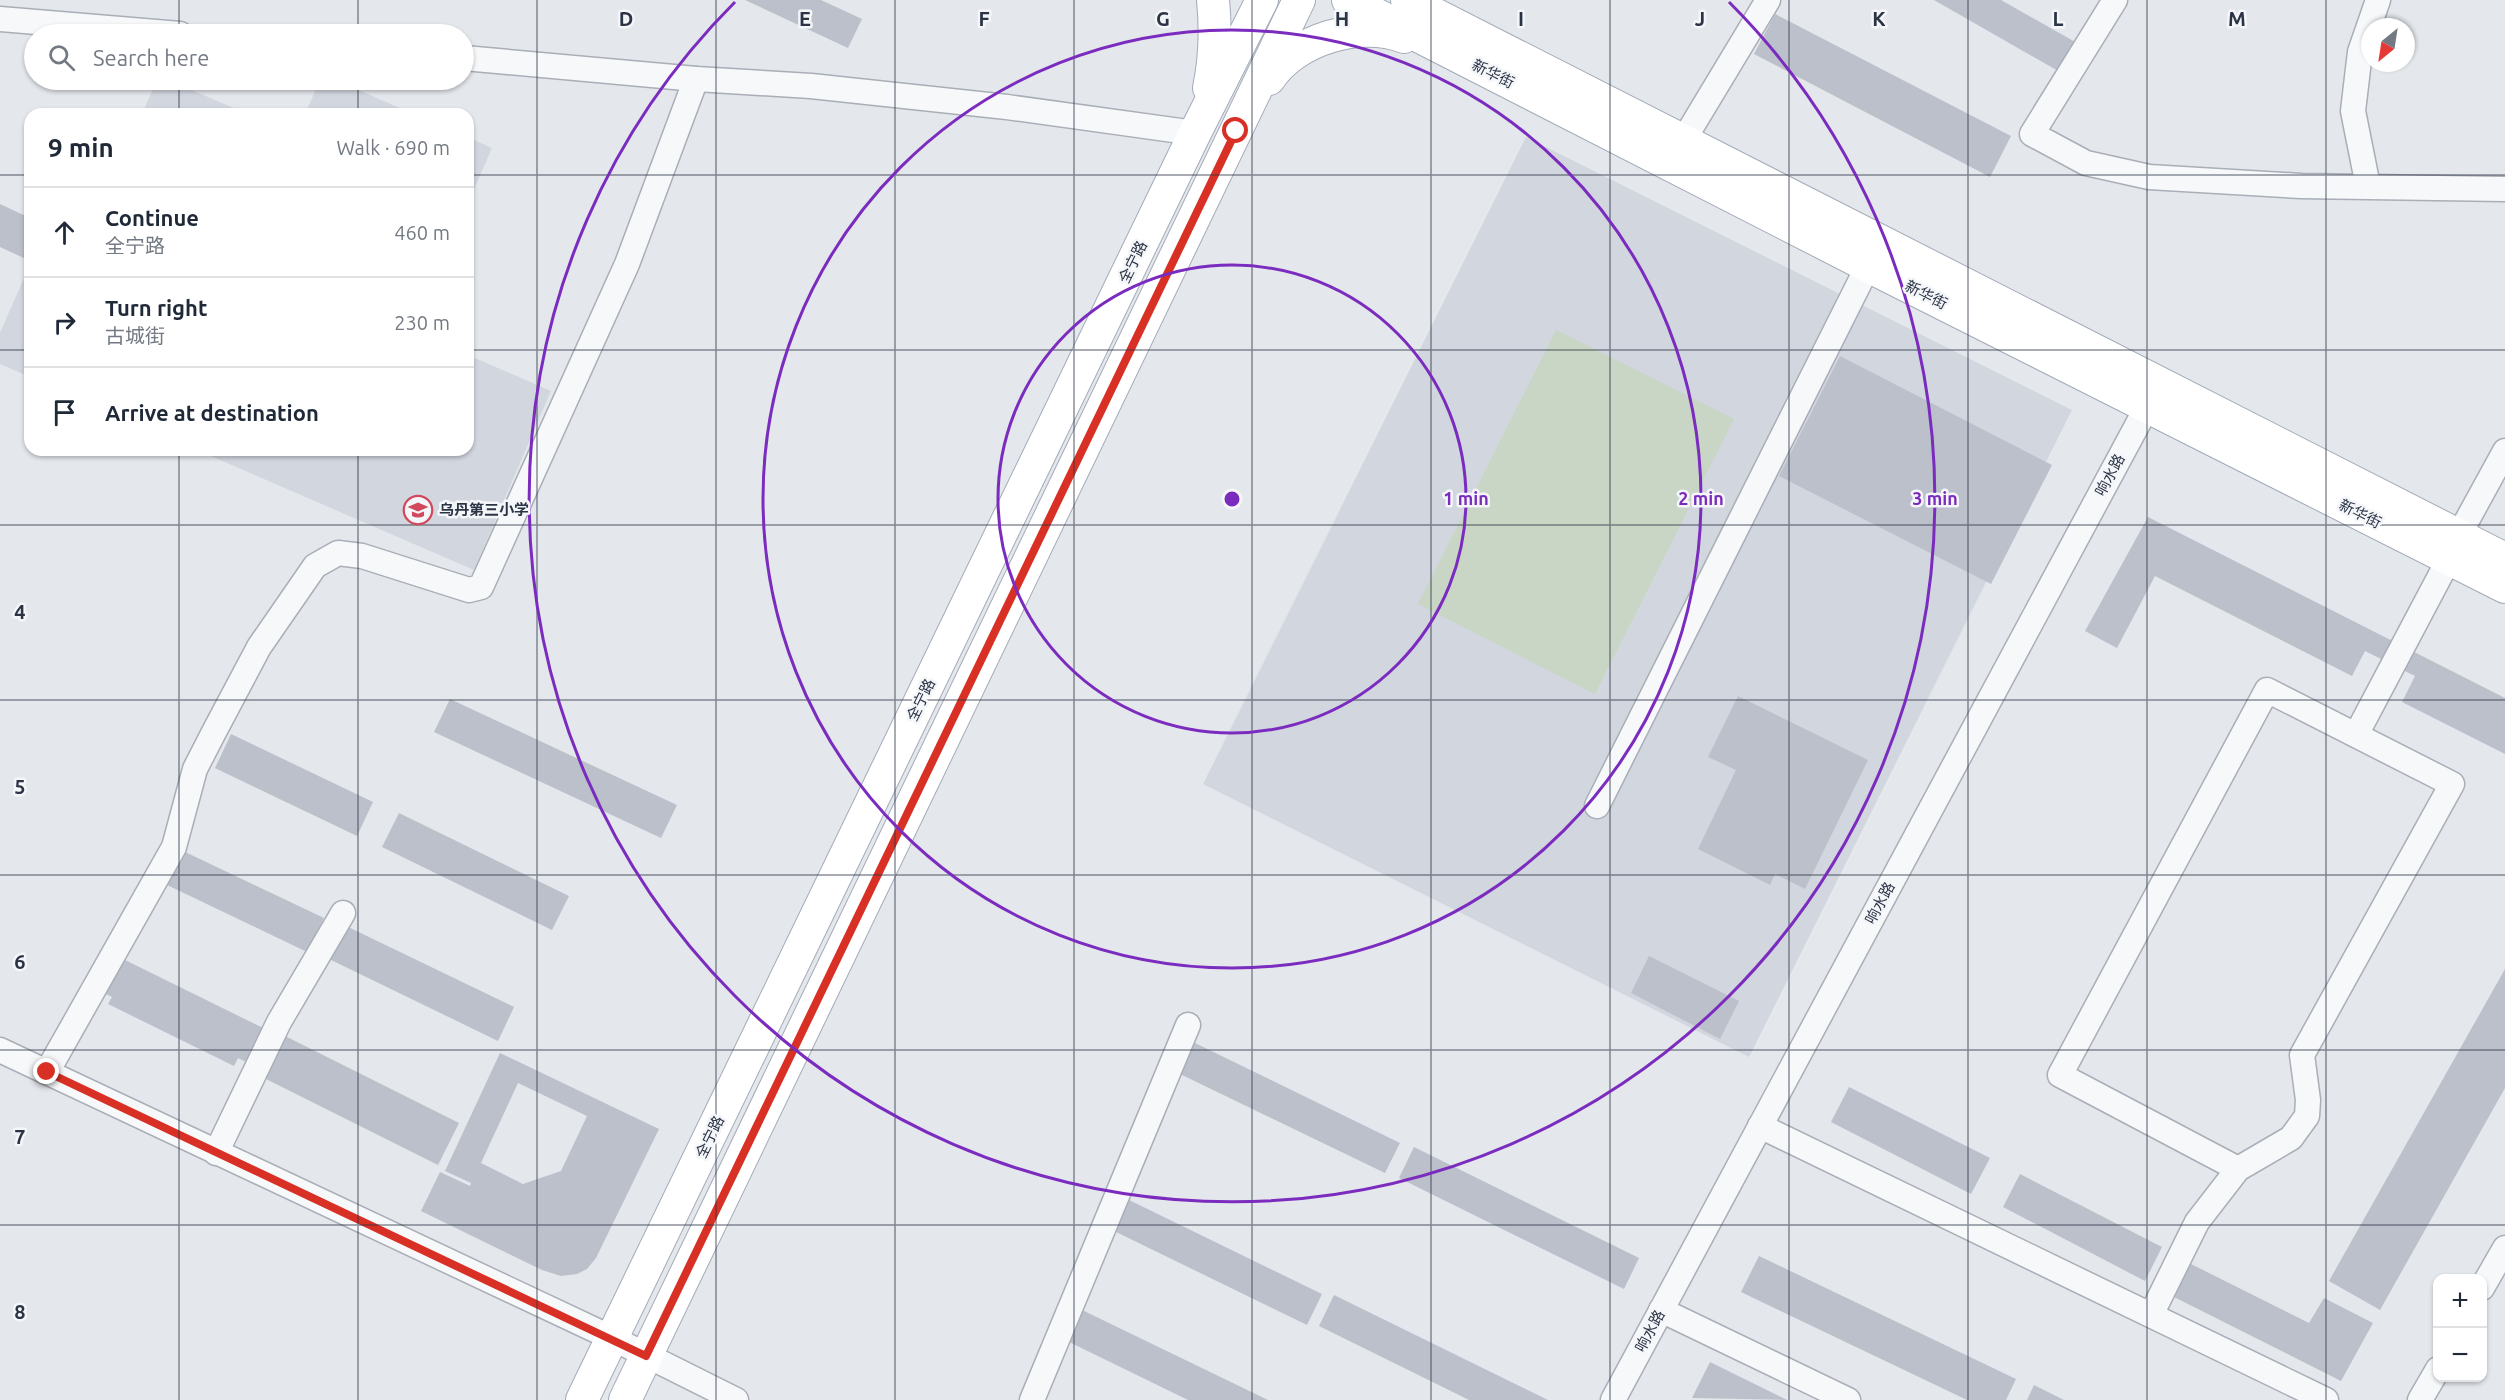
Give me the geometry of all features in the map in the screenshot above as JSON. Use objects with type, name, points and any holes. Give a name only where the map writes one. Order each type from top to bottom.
[{"type":"main road","points":[[1200,124],[1214,60],[1213,0]]},
{"type":"main road","name":"全宁路","points":[[582,1400],[1262,0]]},
{"type":"main road","points":[[625,1400],[1299,0]]},
{"type":"main road","name":"新华街","points":[[1348,0],[2147,407],[2454,547],[2505,559]]},
{"type":"main road","name":"新华街","points":[[1407,0],[1683,141],[2454,547],[2505,587]]},
{"type":"main road","points":[[1425,0],[1490,43]]},
{"type":"main road","points":[[1236,131],[1273,72],[1299,51],[1333,36],[1378,30],[1397,34],[1464,60]]},
{"type":"street","points":[[1683,141],[1768,0]]},
{"type":"street","points":[[2115,0],[2032,134],[2086,163],[2149,177],[2301,186],[2505,189]]},
{"type":"street","points":[[2368,186],[2357,133],[2354,101],[2360,52],[2378,0]]},
{"type":"street","points":[[0,19],[60,24]]},
{"type":"street","points":[[474,59],[696,79],[812,86],[1007,107],[1200,124]]},
{"type":"street","points":[[47,1072],[174,847],[195,770],[259,646],[315,566],[338,553],[362,556],[468,590],[481,587],[627,264],[696,79]]},
{"type":"street","points":[[1597,806],[1868,266]]},
{"type":"street","name":"响水路","points":[[1613,1400],[2147,407]]},
{"type":"street","points":[[2356,735],[2505,451]]},
{"type":"street","points":[[2151,1315],[2197,1222],[2238,1169],[2291,1138],[2307,1116],[2308,1100],[2302,1054],[2452,784],[2267,690],[2060,1075],[2238,1169]]},
{"type":"street","points":[[216,1153],[279,1022],[343,912]]},
{"type":"street","points":[[1032,1400],[1188,1025]]},
{"type":"street","points":[[0,1050],[612,1338],[736,1400]]},
{"type":"street","points":[[1760,1126],[2326,1400]]},
{"type":"street","points":[[2487,1279],[2505,1248]]},
{"type":"street","points":[[1661,1310],[1848,1400]]},
{"type":"street","points":[[2420,1400],[2433,1377]]},
{"type":"shaded area","points":[[153,90],[192,90],[234,108],[145,108]]},
{"type":"shaded area","points":[[316,90],[358,90],[400,108],[308,108]]},
{"type":"shaded area","points":[[1526,137],[2072,410],[1749,1057],[1203,784]]},
{"type":"shaded area","points":[[474,140],[492,148],[474,189]]},
{"type":"shaded area","points":[[24,278],[24,374],[0,364],[0,333]]},
{"type":"shaded area","name":"乌丹第三小学","points":[[474,358],[551,391],[474,570],[211,456],[474,456]]},
{"type":"green space","points":[[1556,330],[1734,419],[1595,694],[1418,604]]},
{"type":"building","points":[[745,0],[821,0],[862,19],[848,48]]},
{"type":"building","points":[[1934,0],[2001,0],[2077,43],[2060,72]]},
{"type":"building","points":[[1775,14],[2011,136],[1990,177],[1754,54]]},
{"type":"building","points":[[0,204],[24,215],[24,258],[0,247]]},
{"type":"building","points":[[1840,356],[2052,465],[1991,584],[1779,476]]},
{"type":"building","points":[[2148,517],[2505,698],[2505,754],[2402,702],[2415,676],[2365,651],[2352,676],[2155,576],[2117,648],[2085,631]]},
{"type":"building","points":[[1738,696],[1868,760],[1805,889],[1775,874],[1770,885],[1698,849],[1736,770],[1708,757]]},
{"type":"building","points":[[450,699],[677,805],[661,838],[434,732]]},
{"type":"building","points":[[231,734],[373,802],[357,836],[215,768]]},
{"type":"building","points":[[399,813],[569,896],[552,930],[382,847]]},
{"type":"building","points":[[181,850],[324,918],[307,952],[165,884]]},
{"type":"building","points":[[344,925],[514,1007],[498,1041],[327,958]]},
{"type":"building","points":[[1649,956],[1739,1001],[1720,1039],[1631,993]]},
{"type":"building","points":[[121,958],[265,1029],[248,1063],[238,1058],[234,1066],[108,1004],[112,997],[104,993]]},
{"type":"building","points":[[2505,969],[2505,1088],[2380,1310],[2329,1281]]},
{"type":"building","points":[[283,1035],[459,1123],[438,1165],[262,1077]]},
{"type":"building","points":[[1195,1043],[1400,1143],[1385,1173],[1180,1074]]},
{"type":"building","points":[[500,1053],[659,1129],[596,1258],[587,1269],[577,1274],[561,1276],[542,1270],[421,1211],[440,1172],[470,1186],[471,1183],[445,1171]],"holes":[[[518,1083],[587,1116],[561,1171],[523,1184],[481,1163]]]},
{"type":"building","points":[[1849,1087],[1990,1158],[1971,1194],[1831,1122]]},
{"type":"building","points":[[1414,1147],[1639,1258],[1624,1289],[1399,1178]]},
{"type":"building","points":[[2020,1174],[2162,1247],[2145,1281],[2003,1207]]},
{"type":"building","points":[[1127,1199],[1322,1294],[1307,1325],[1112,1230]]},
{"type":"building","points":[[1759,1256],[2016,1379],[2006,1400],[1967,1400],[1741,1292]]},
{"type":"building","points":[[2189,1263],[2309,1323],[2324,1298],[2373,1323],[2341,1381],[2172,1296]]},
{"type":"building","points":[[1334,1295],[1548,1400],[1469,1400],[1319,1326]]},
{"type":"building","points":[[1080,1309],[1268,1400],[1188,1400],[1065,1340]]},
{"type":"building","points":[[1710,1362],[1787,1400],[1692,1398]]},
{"type":"building","points":[[2034,1385],[2064,1400],[2027,1400]]},
{"type":"place","name":"乌丹第三小学","points":[[418,510]]},
{"type":"route","points":[[47,1072],[646,1356],[1236,131]]}]
